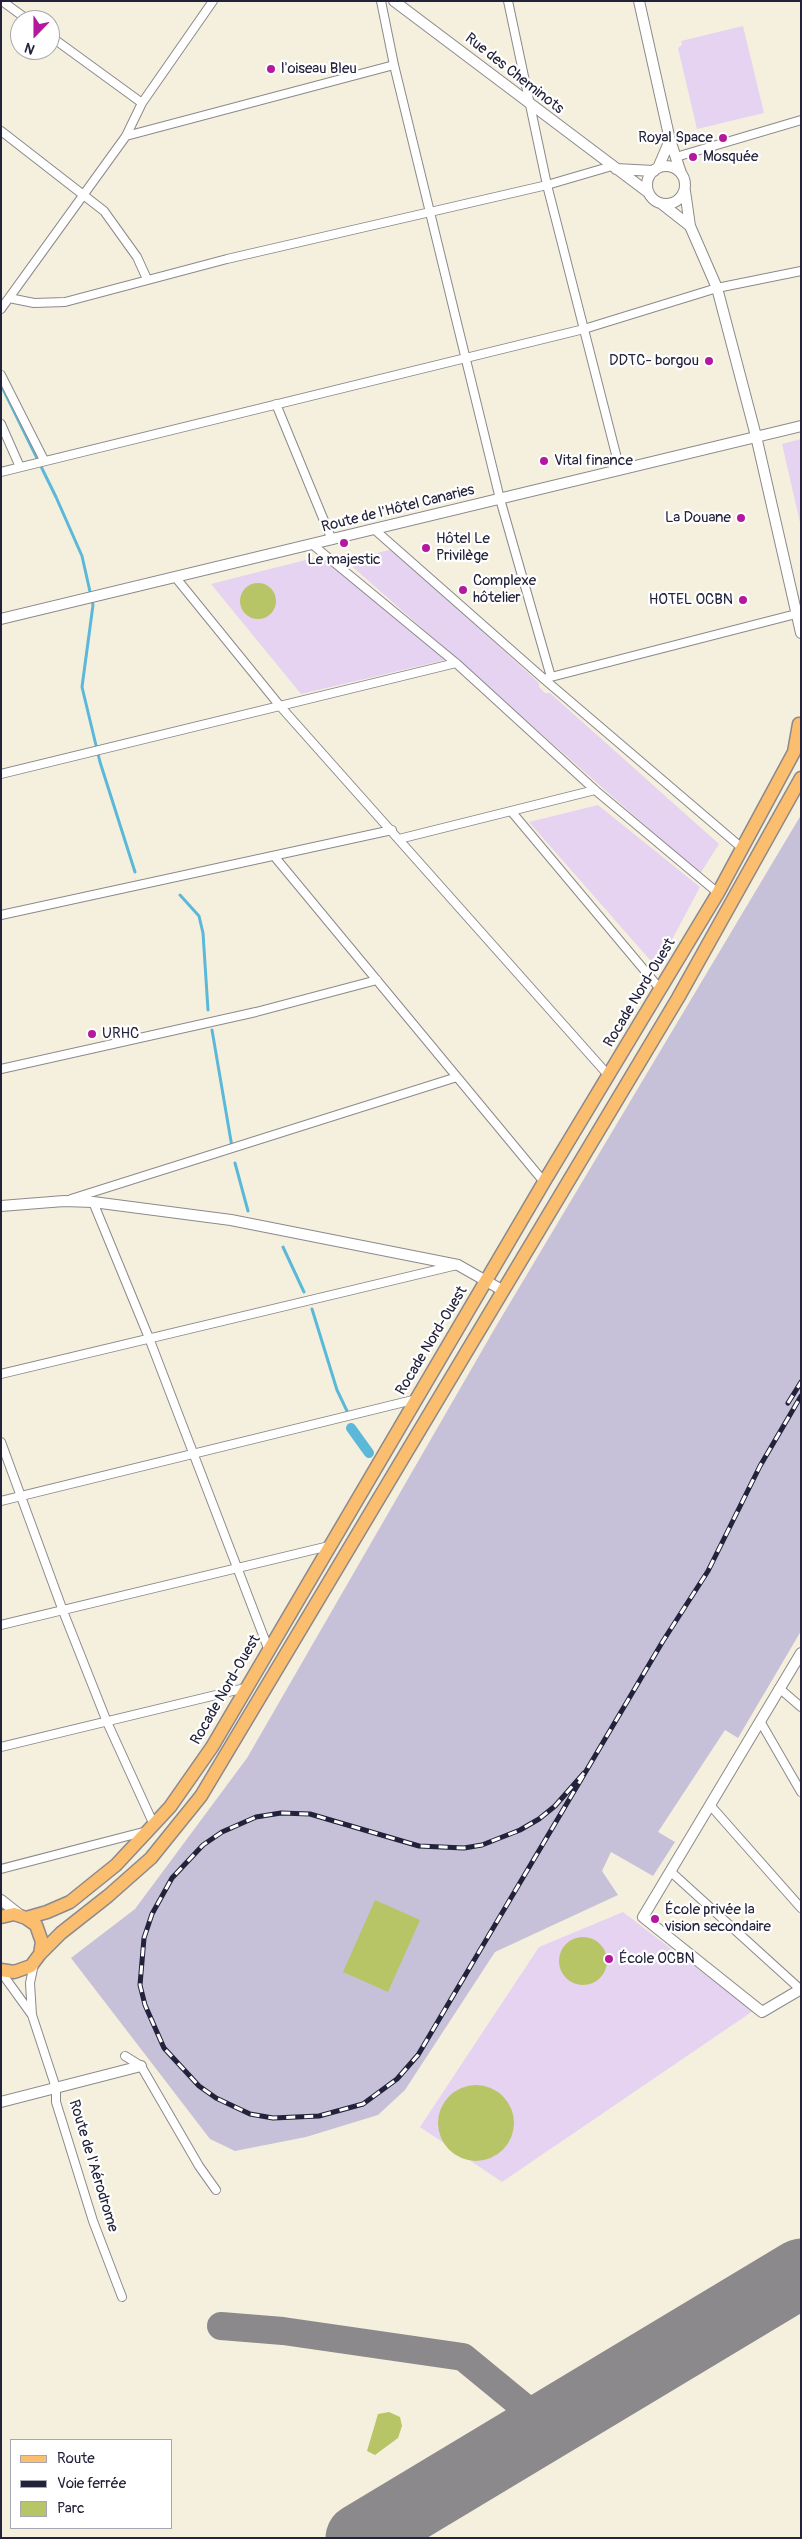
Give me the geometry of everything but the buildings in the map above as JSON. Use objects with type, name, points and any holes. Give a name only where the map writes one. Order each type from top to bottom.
[{"type":"main road","name":"Rocade Nord-Ouest","points":[[1,1916],[23,1916],[59,1907],[81,1894],[121,1860],[152,1827],[175,1801],[202,1762],[544,1182],[718,893],[794,752],[800,725]]},
{"type":"main road","points":[[4,1971],[20,1971],[38,1958],[60,1933],[108,1896],[151,1858],[201,1796],[678,998],[801,778]]},
{"type":"main road","points":[[23,1916],[36,1925],[41,1936],[38,1958]]},
{"type":"street","points":[[2,1],[14,10]]},
{"type":"street","points":[[1,309],[126,136],[142,103],[212,1]]},
{"type":"street","points":[[381,1],[394,65],[500,499],[548,678]]},
{"type":"street","name":"Rue des Cheminots","points":[[394,1],[530,106],[649,193]]},
{"type":"street","points":[[508,1],[547,185],[620,470]]},
{"type":"street","points":[[639,1],[670,140],[685,185],[680,199],[671,204],[662,204]]},
{"type":"street","points":[[60,43],[142,103]]},
{"type":"street","points":[[126,136],[394,65]]},
{"type":"street","points":[[676,157],[801,120]]},
{"type":"street","points":[[1,131],[104,211],[122,234],[147,279]]},
{"type":"street","points":[[670,140],[656,169],[649,177],[649,193],[690,226]]},
{"type":"street","points":[[9,298],[34,303],[64,302],[147,279],[614,168],[656,169],[666,166],[681,173]]},
{"type":"street","points":[[684,191],[690,226],[717,288],[756,436],[801,633]]},
{"type":"street","points":[[1,472],[584,329],[717,288],[801,271]]},
{"type":"street","points":[[1,375],[44,460]]},
{"type":"street","points":[[276,404],[332,540]]},
{"type":"street","points":[[1,424],[20,467]]},
{"type":"street","name":"Route de l'Hôtel Canaries","points":[[1,619],[801,426]]},
{"type":"street","points":[[375,530],[742,848]]},
{"type":"street","points":[[313,545],[456,663],[595,790],[718,893]]},
{"type":"street","points":[[176,578],[280,706],[609,1076]]},
{"type":"street","points":[[548,678],[796,614]]},
{"type":"street","points":[[1,774],[456,663]]},
{"type":"street","points":[[399,839],[595,790]]},
{"type":"street","points":[[511,811],[661,990]]},
{"type":"street","points":[[1,915],[392,830]]},
{"type":"street","points":[[274,856],[544,1182]]},
{"type":"street","points":[[1,1069],[256,1012],[377,980]]},
{"type":"street","points":[[64,1201],[457,1077]]},
{"type":"street","points":[[1,1206],[64,1201],[92,1202],[240,1222],[458,1265],[502,1290]]},
{"type":"street","points":[[92,1202],[149,1338],[268,1648]]},
{"type":"street","points":[[1,1374],[458,1265]]},
{"type":"street","points":[[1,1501],[416,1400]]},
{"type":"street","points":[[1,1442],[23,1496],[63,1611],[107,1722],[152,1827],[1,1869]]},
{"type":"street","points":[[1,1625],[329,1546]]},
{"type":"street","points":[[670,1871],[800,1989],[762,2012],[643,1917],[670,1871],[760,1721],[779,1688],[801,1652]]},
{"type":"street","points":[[1,1747],[245,1688]]},
{"type":"street","points":[[779,1688],[801,1707]]},
{"type":"street","points":[[760,1721],[801,1792]]},
{"type":"street","points":[[710,1805],[801,1908]]},
{"type":"street","points":[[1,1900],[23,1916]]},
{"type":"street","name":"Route de l'Aérodrome","points":[[32,2015],[30,1983],[38,1958]]},
{"type":"street","name":"Route de l'Aérodrome","points":[[4,1971],[32,2015],[56,2088],[56,2102],[93,2221],[122,2297]]},
{"type":"street","points":[[125,2056],[141,2066],[199,2166],[216,2190]]},
{"type":"street","points":[[1,2102],[141,2066]]},
{"type":"shaded area","points":[[743,26],[764,113],[697,129],[678,48],[682,45],[681,41]]},
{"type":"shaded area","points":[[801,439],[801,527],[782,444]]},
{"type":"shaded area","points":[[393,549],[539,683],[539,687],[545,693],[550,693],[719,844],[700,874],[346,561]]},
{"type":"shaded area","points":[[329,554],[445,660],[301,694],[211,584]]},
{"type":"shaded area","points":[[598,805],[700,887],[657,968],[529,822]]},
{"type":"shaded area","points":[[801,815],[801,1631],[738,1738],[725,1730],[658,1832],[675,1842],[653,1876],[611,1852],[602,1871],[618,1895],[495,1952],[405,2090],[378,2115],[306,2137],[235,2151],[210,2139],[71,1958],[135,1909],[247,1758],[495,1328]]},
{"type":"shaded area","points":[[623,1912],[753,2011],[502,2182],[420,2127],[539,1947]]},
{"type":"green space","points":[[258,583],[265,584],[271,588],[275,594],[275,608],[271,614],[265,618],[258,619],[251,618],[245,614],[241,608],[240,601],[241,594],[245,588],[251,584]]},
{"type":"green space","points":[[375,1900],[420,1920],[388,1992],[343,1972]]},
{"type":"green space","points":[[583,1937],[592,1939],[600,1944],[605,1952],[607,1961],[605,1970],[600,1978],[592,1983],[583,1985],[574,1983],[566,1978],[561,1970],[559,1961],[561,1952],[566,1944],[574,1939]]},
{"type":"green space","points":[[476,2085],[491,2088],[503,2096],[511,2108],[514,2123],[511,2138],[503,2150],[491,2158],[476,2161],[461,2158],[449,2150],[441,2138],[438,2123],[441,2108],[449,2096],[461,2088]]},
{"type":"green space","points":[[389,2412],[400,2417],[402,2426],[398,2438],[375,2455],[367,2451],[378,2414]]},
{"type":"waterway","points":[[1,385],[56,497],[82,556],[93,605],[82,687],[100,762],[135,872]]},
{"type":"waterway","points":[[180,895],[199,916],[203,933],[208,1010]]},
{"type":"waterway","points":[[212,1030],[232,1147]]},
{"type":"waterway","points":[[235,1163],[248,1211]]},
{"type":"waterway","points":[[283,1247],[304,1292]]},
{"type":"waterway","points":[[312,1309],[337,1390],[347,1411]]},
{"type":"waterway","points":[[351,1428],[369,1453]]},
{"type":"taxiway","points":[[221,2326],[283,2331],[463,2357],[547,2426]]},
{"type":"runway","points":[[360,2538],[801,2273]]},
{"type":"railway","points":[[788,1403],[801,1382]]},
{"type":"railway","points":[[584,1773],[555,1806],[539,1819],[520,1830],[482,1845],[464,1848],[419,1846],[310,1814],[281,1813],[256,1817],[222,1832],[203,1845],[172,1878],[152,1914],[144,1938],[140,1985],[145,2005],[164,2048],[199,2086],[216,2098],[250,2114],[273,2118],[319,2116],[363,2104],[397,2079],[418,2055],[663,1641],[708,1571],[760,1466],[801,1396]]},
{"type":"place","name":"l'oiseau Bleu","points":[[271,69]]},
{"type":"place","name":"Royal Space","points":[[723,138]]},
{"type":"place","name":"Mosquée","points":[[693,157]]},
{"type":"place","name":"DDTC- borgou","points":[[709,361]]},
{"type":"place","name":"Vital finance","points":[[544,461]]},
{"type":"place","name":"La Douane","points":[[741,518]]},
{"type":"place","name":"Le majestic","points":[[344,543]]},
{"type":"place","name":"Hôtel Le Privilège","points":[[426,548]]},
{"type":"place","name":"Complexe hôtelier","points":[[463,590]]},
{"type":"place","name":"HOTEL OCBN","points":[[743,600]]},
{"type":"place","name":"URHC","points":[[92,1034]]},
{"type":"place","name":"École privée la vision secondaire","points":[[655,1919]]},
{"type":"place","name":"École OCBN","points":[[609,1959]]}]
